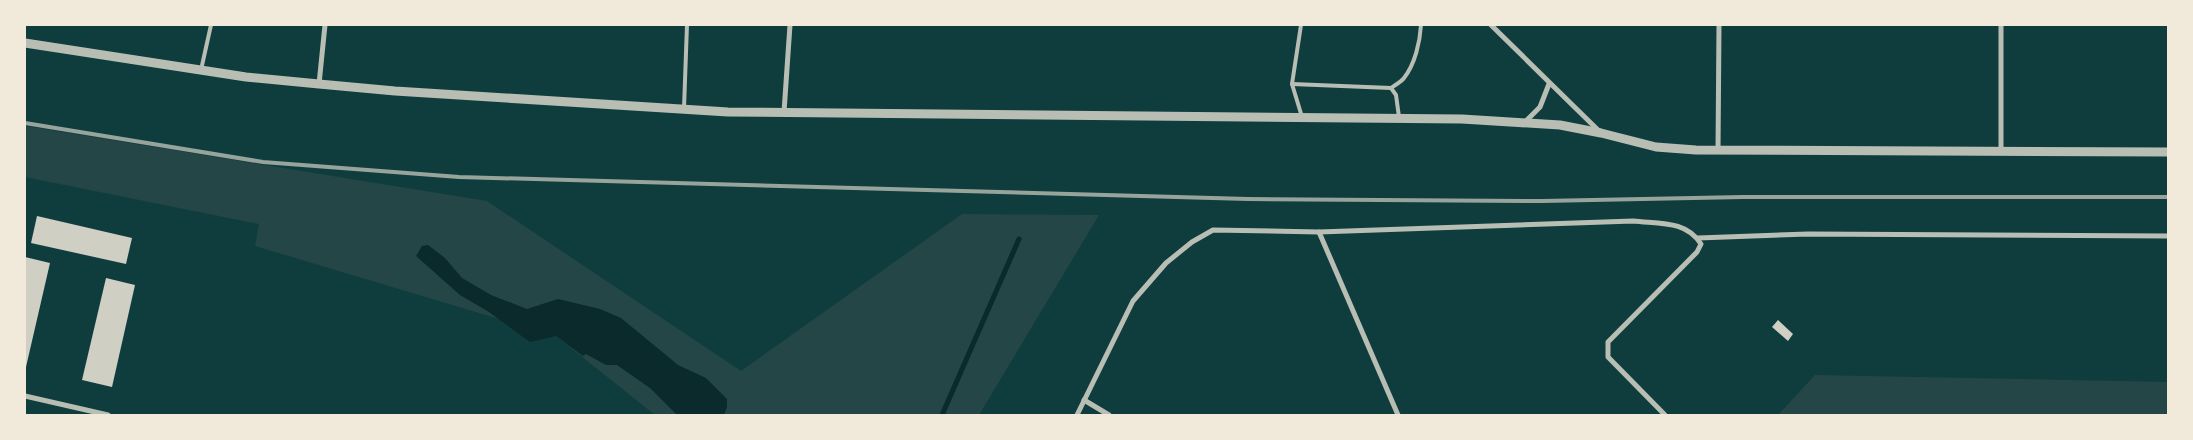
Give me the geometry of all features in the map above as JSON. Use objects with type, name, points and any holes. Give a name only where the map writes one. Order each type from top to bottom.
[{"type":"street","points":[[319,84],[325,25]]},
{"type":"street","points":[[784,112],[790,25]]},
{"type":"street","points":[[1491,25],[1601,133]]},
{"type":"street","points":[[1718,151],[1719,25]]},
{"type":"street","points":[[2001,25],[2001,153]]},
{"type":"street","points":[[25,43],[201,70],[395,92],[684,109],[784,112],[1399,117],[1560,125],[1656,147],[1718,151],[2168,152]]},
{"type":"street","points":[[1525,122],[1540,107],[1549,84]]},
{"type":"street","points":[[1077,415],[1133,301],[1166,263],[1192,242],[1212,230],[1319,232],[1633,221],[1683,226],[1691,231],[1702,244],[1608,342],[1608,357],[1664,415]]},
{"type":"street","points":[[1319,232],[1398,415]]},
{"type":"street","points":[[1698,238],[1808,234],[2168,236]]},
{"type":"street","points":[[25,396],[82,412],[108,415]]},
{"type":"street","points":[[1084,400],[1109,415]]},
{"type":"lane","points":[[201,70],[211,25]]},
{"type":"lane","points":[[684,109],[687,25]]},
{"type":"lane","points":[[1302,25],[1296,50],[1292,84],[1302,117]]},
{"type":"lane","points":[[1292,84],[1391,88],[1404,78],[1412,64],[1420,38],[1421,25]]},
{"type":"lane","points":[[1391,88],[1396,95],[1399,117]]},
{"type":"shaded area","points":[[25,126],[487,201],[741,371],[962,214],[1099,215],[979,415],[655,415],[556,336],[255,246],[259,224],[25,177]]},
{"type":"shaded area","points":[[428,245],[445,258],[462,278],[491,295],[527,309],[558,299],[600,309],[621,318],[678,365],[706,378],[727,399],[724,415],[677,415],[650,388],[617,365],[606,365],[586,354],[583,356],[556,336],[530,342],[489,312],[460,295],[416,256],[422,246]]},
{"type":"shaded area","points":[[1815,375],[2168,382],[2168,415],[1778,415]]},
{"type":"building","points":[[37,216],[132,238],[126,264],[31,243]]},
{"type":"building","points":[[25,257],[50,263],[26,367],[25,367]]},
{"type":"building","points":[[106,278],[135,285],[112,387],[82,380]]},
{"type":"building","points":[[1778,320],[1793,334],[1788,341],[1772,327]]},
{"type":"waterway","points":[[942,415],[1019,239]]},
{"type":"railway","points":[[25,123],[263,162],[459,177],[1248,199],[1542,201],[1743,197],[2168,197]]}]
